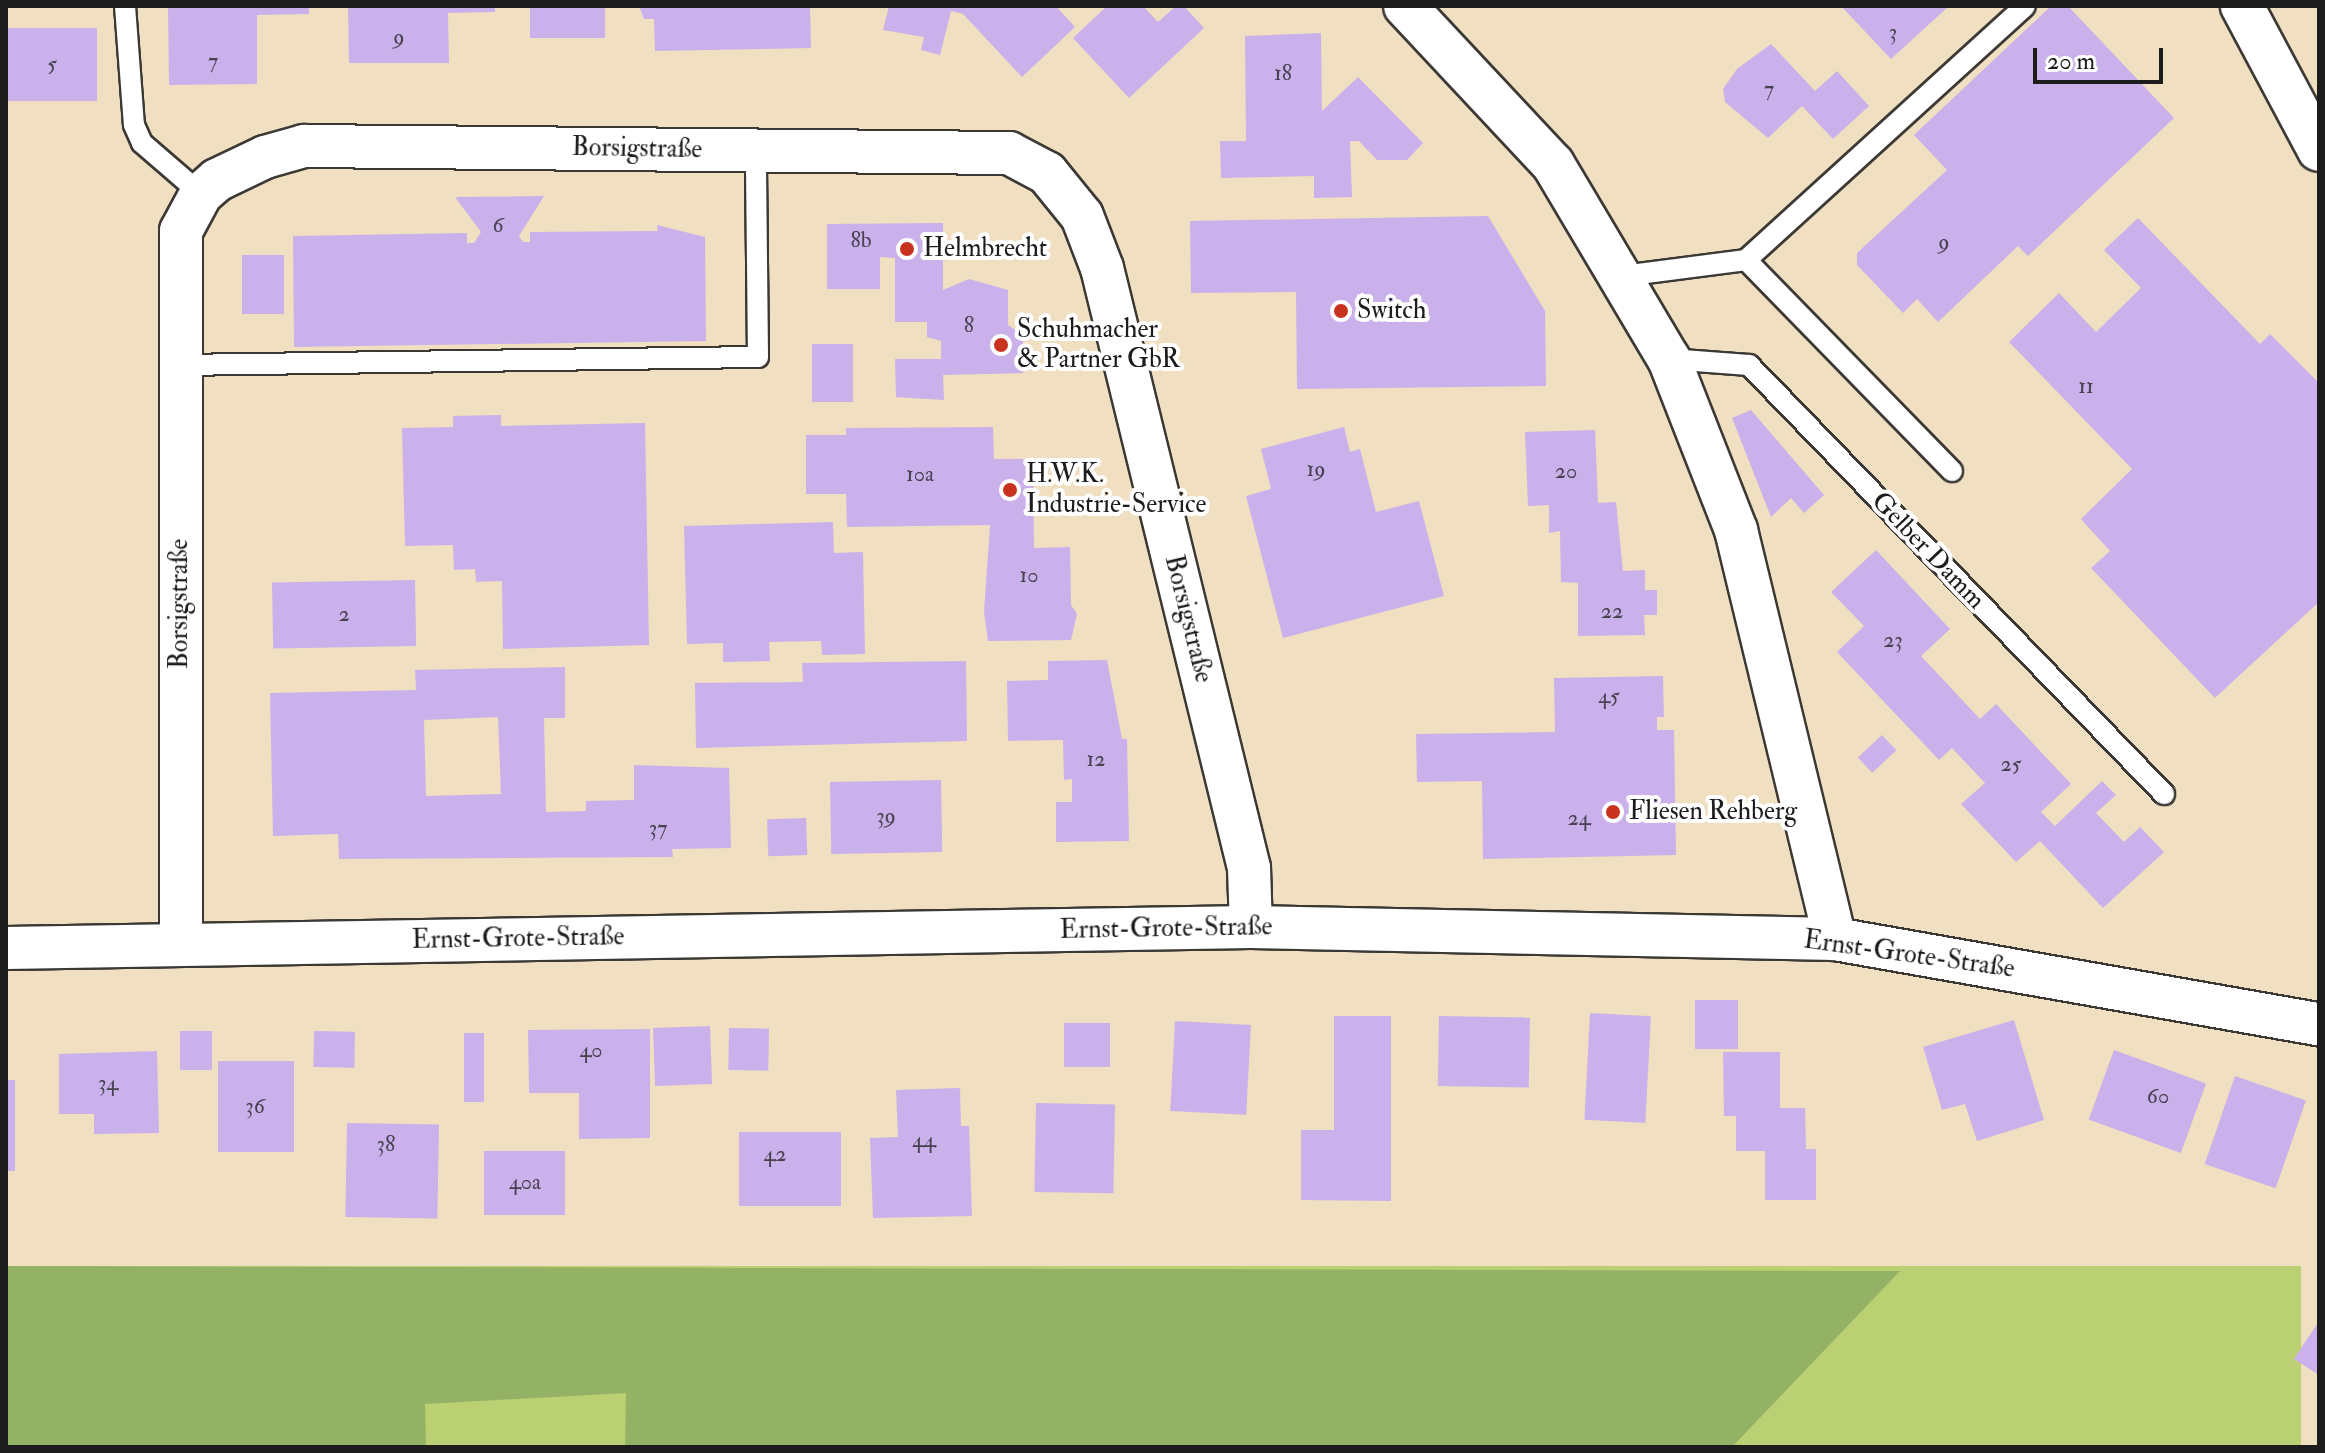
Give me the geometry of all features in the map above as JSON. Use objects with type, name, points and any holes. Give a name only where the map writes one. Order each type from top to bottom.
[{"type":"street","points":[[1405,6],[1553,164],[1623,276],[1669,359],[1736,530],[1835,939]]},
{"type":"street","points":[[2242,6],[2319,150]]},
{"type":"street","name":"Borsigstraße","points":[[181,944],[178,365],[181,231],[201,194],[237,168],[304,146],[1009,153],[1047,173],[1082,216],[1102,268],[1249,868],[1251,927]]},
{"type":"street","name":"Ernst-Grote-Straße","points":[[6,948],[1251,927],[1835,939],[2319,1024]]},
{"type":"lane","points":[[125,6],[134,125],[142,143],[201,194]]},
{"type":"lane","points":[[1623,276],[1746,260],[2025,6]]},
{"type":"lane","points":[[178,365],[758,357],[756,150]]},
{"type":"lane","points":[[1746,260],[1952,471]]},
{"type":"lane","name":"Gelber Damm","points":[[1669,359],[1749,365],[2164,794]]},
{"type":"green space","points":[[6,1266],[2301,1266],[2301,1447],[6,1447]]},
{"type":"green space","points":[[6,1266],[1900,1271],[1732,1447],[625,1447],[626,1393],[425,1404],[426,1447],[6,1447]]},
{"type":"building","points":[[168,6],[309,6],[309,14],[257,15],[257,84],[169,85]]},
{"type":"building","points":[[348,6],[495,6],[495,12],[448,13],[449,63],[349,63]]},
{"type":"building","points":[[530,6],[605,6],[605,38],[530,38]]},
{"type":"building","points":[[639,6],[810,6],[811,48],[655,51],[654,19],[644,19]]},
{"type":"building","points":[[889,6],[1056,6],[1075,27],[1022,77],[963,14],[951,11],[940,55],[921,50],[924,37],[883,30]]},
{"type":"building","points":[[1107,6],[1143,6],[1158,22],[1176,6],[1184,6],[1204,28],[1129,98],[1073,38]]},
{"type":"building","points":[[1841,6],[1949,6],[1891,59]]},
{"type":"building","points":[[2051,6],[2068,6],[2174,118],[2028,256],[2018,246],[1938,322],[1917,299],[1903,313],[1857,265],[1857,253],[1947,170],[1914,135]]},
{"type":"building","points":[[6,28],[97,28],[97,101],[6,101]]},
{"type":"building","points":[[1321,33],[1322,111],[1358,77],[1423,143],[1407,160],[1377,160],[1359,141],[1350,141],[1352,197],[1314,198],[1314,176],[1221,178],[1220,141],[1246,141],[1245,36]]},
{"type":"building","points":[[1771,44],[1815,91],[1837,71],[1869,106],[1833,139],[1802,106],[1768,138],[1725,102],[1723,89],[1737,69]]},
{"type":"building","points":[[544,196],[519,236],[523,242],[530,242],[530,232],[658,231],[657,225],[705,237],[706,341],[294,347],[293,236],[467,233],[467,243],[474,243],[481,232],[455,197]]},
{"type":"building","points":[[1488,216],[1545,311],[1546,386],[1297,389],[1296,292],[1191,293],[1190,221]]},
{"type":"building","points":[[2138,218],[2260,344],[2270,334],[2319,383],[2319,602],[2215,698],[2091,568],[2110,551],[2081,519],[2132,469],[2009,342],[2059,293],[2096,332],[2141,288],[2104,250]]},
{"type":"building","points":[[943,223],[943,290],[969,279],[1008,290],[1008,325],[1023,335],[1023,373],[943,375],[944,400],[896,397],[895,359],[941,359],[941,341],[927,337],[927,322],[895,322],[895,258],[880,257],[880,289],[827,289],[827,224]]},
{"type":"building","points":[[242,255],[284,255],[284,314],[242,314]]},
{"type":"building","points":[[812,344],[853,344],[853,402],[812,402]]},
{"type":"building","points":[[1751,410],[1824,495],[1804,513],[1791,498],[1771,517],[1732,418]]},
{"type":"building","points":[[501,415],[501,426],[645,423],[649,645],[503,649],[502,581],[476,582],[475,569],[454,570],[453,545],[405,546],[402,428],[453,427],[453,416]]},
{"type":"building","points":[[993,427],[994,459],[1033,459],[1034,548],[1070,547],[1071,605],[1077,614],[1071,640],[988,641],[984,612],[990,525],[847,527],[846,494],[806,494],[806,435],[846,435],[846,428]]},
{"type":"building","points":[[1344,427],[1350,452],[1360,449],[1376,512],[1419,501],[1444,596],[1283,638],[1246,496],[1271,489],[1261,449]]},
{"type":"building","points":[[1595,430],[1598,503],[1616,502],[1623,571],[1645,570],[1645,590],[1657,590],[1657,615],[1644,615],[1645,635],[1578,636],[1578,583],[1561,582],[1560,531],[1549,533],[1549,505],[1528,506],[1525,432]]},
{"type":"building","points":[[833,522],[834,553],[863,552],[865,654],[822,655],[821,641],[769,642],[770,661],[723,662],[723,643],[687,644],[684,526]]},
{"type":"building","points":[[1876,550],[1950,629],[1921,656],[1980,719],[1996,704],[2071,784],[2041,812],[2055,826],[2102,781],[2116,795],[2096,813],[2124,842],[2140,827],[2164,852],[2103,908],[2040,841],[2016,862],[1961,804],[1985,783],[1952,748],[1939,760],[1837,652],[1864,626],[1831,592]]},
{"type":"building","points":[[415,580],[416,646],[273,648],[272,582]]},
{"type":"building","points":[[1107,660],[1122,739],[1127,739],[1129,841],[1056,842],[1056,802],[1072,802],[1072,779],[1064,780],[1063,740],[1008,741],[1007,681],[1048,680],[1048,661]]},
{"type":"building","points":[[966,661],[967,741],[696,748],[695,683],[803,682],[802,663]]},
{"type":"building","points":[[565,667],[565,718],[544,718],[546,812],[586,811],[586,801],[634,800],[634,765],[729,768],[731,848],[672,849],[673,857],[339,859],[338,834],[273,836],[270,693],[416,690],[415,670]],"holes":[[[498,717],[501,794],[426,796],[424,720]]]},
{"type":"building","points":[[1663,676],[1664,717],[1657,717],[1657,730],[1674,730],[1676,855],[1483,859],[1482,781],[1417,782],[1416,734],[1555,732],[1554,678]]},
{"type":"building","points":[[1882,735],[1896,750],[1872,773],[1858,758]]},
{"type":"building","points":[[941,780],[942,852],[831,854],[830,782]]},
{"type":"building","points":[[806,818],[807,855],[768,856],[767,819]]},
{"type":"building","points":[[1695,1000],[1738,1000],[1738,1049],[1695,1049]]},
{"type":"building","points":[[1590,1013],[1651,1016],[1645,1123],[1584,1120]]},
{"type":"building","points":[[1334,1016],[1391,1016],[1391,1201],[1301,1200],[1301,1130],[1334,1130]]},
{"type":"building","points":[[1439,1016],[1530,1018],[1529,1088],[1438,1086]]},
{"type":"building","points":[[2014,1020],[2044,1120],[1977,1141],[1965,1104],[1942,1110],[1923,1047]]},
{"type":"building","points":[[1175,1021],[1251,1025],[1246,1115],[1170,1111]]},
{"type":"building","points":[[1064,1023],[1110,1023],[1110,1067],[1064,1067]]},
{"type":"building","points":[[710,1026],[712,1084],[655,1086],[653,1028]]},
{"type":"building","points":[[729,1028],[769,1029],[768,1071],[728,1070]]},
{"type":"building","points":[[650,1029],[650,1138],[579,1139],[579,1093],[529,1093],[528,1030]]},
{"type":"building","points":[[180,1031],[212,1031],[212,1070],[180,1070]]},
{"type":"building","points":[[314,1031],[355,1032],[354,1068],[313,1067]]},
{"type":"building","points":[[464,1033],[484,1033],[484,1102],[464,1102]]},
{"type":"building","points":[[2114,1050],[2206,1084],[2181,1153],[2089,1120]]},
{"type":"building","points":[[157,1051],[159,1133],[94,1134],[94,1114],[59,1114],[59,1054]]},
{"type":"building","points":[[1723,1052],[1780,1052],[1780,1108],[1805,1108],[1806,1149],[1816,1149],[1816,1200],[1765,1200],[1765,1151],[1736,1151],[1736,1116],[1724,1116]]},
{"type":"building","points":[[218,1061],[294,1061],[294,1152],[218,1152]]},
{"type":"building","points":[[2235,1076],[2306,1100],[2276,1188],[2205,1164]]},
{"type":"building","points":[[6,1080],[15,1080],[15,1171],[6,1171]]},
{"type":"building","points":[[960,1088],[961,1126],[969,1126],[972,1216],[873,1218],[870,1138],[898,1137],[896,1090]]},
{"type":"building","points":[[1036,1103],[1115,1104],[1113,1193],[1034,1192]]},
{"type":"building","points":[[347,1123],[439,1125],[437,1219],[345,1217]]},
{"type":"building","points":[[739,1132],[841,1132],[841,1206],[739,1206]]},
{"type":"building","points":[[484,1151],[565,1151],[565,1215],[484,1215]]},
{"type":"building","points":[[2319,1321],[2319,1375],[2294,1359]]},
{"type":"place","name":"Helmbrecht","points":[[907,249]]},
{"type":"place","name":"Switch","points":[[1341,311]]},
{"type":"place","name":"Schuhmacher & Partner GbR","points":[[1001,345]]},
{"type":"place","name":"H.W.K. Industrie-Service","points":[[1010,490]]},
{"type":"place","name":"Fliesen Rehberg","points":[[1613,812]]}]
